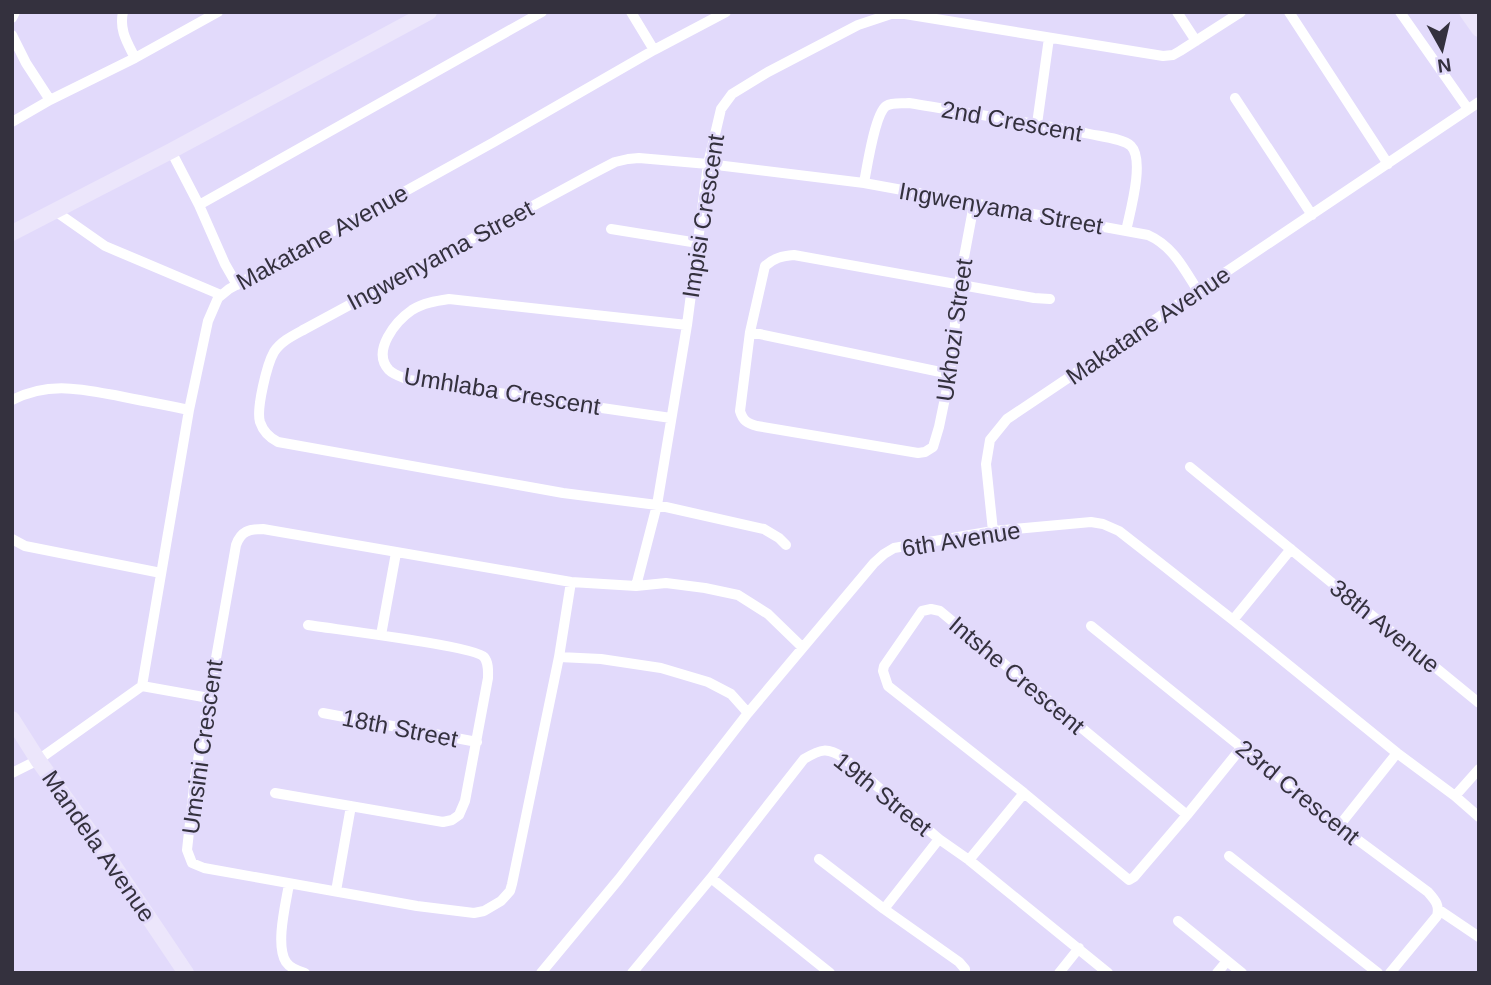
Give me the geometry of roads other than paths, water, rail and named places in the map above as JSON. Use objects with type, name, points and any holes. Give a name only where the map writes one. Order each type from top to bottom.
[{"type":"main road","points":[[15,226],[55,211],[429,12]]},
{"type":"main road","points":[[1468,12],[1479,29]]},
{"type":"main road","name":"Mandela Avenue","points":[[12,719],[186,973]]},
{"type":"street","points":[[12,18],[15,12]]},
{"type":"street","points":[[123,12],[121,23],[124,37],[135,58]]},
{"type":"street","points":[[12,122],[218,12]]},
{"type":"street","points":[[200,205],[542,12]]},
{"type":"street","points":[[631,12],[653,50]]},
{"type":"street","name":"Makatane Avenue","points":[[142,686],[189,410],[208,321],[213,306],[221,295],[653,50],[726,12]]},
{"type":"street","points":[[1177,12],[1196,41]]},
{"type":"street","name":"Impisi Crescent","points":[[636,586],[657,505],[687,325],[708,164],[718,119],[725,102],[732,94],[858,25],[891,14],[951,17],[1049,38],[1163,57],[1173,55],[1241,12]]},
{"type":"street","points":[[1289,12],[1388,164]]},
{"type":"street","points":[[1400,12],[1468,109]]},
{"type":"street","points":[[12,35],[50,100]]},
{"type":"street","points":[[1037,124],[1049,38]]},
{"type":"street","points":[[1236,98],[1312,215]]},
{"type":"street","name":"Makatane Avenue","points":[[993,531],[986,464],[990,440],[1007,419],[1479,102]]},
{"type":"street","name":"2nd Crescent","points":[[864,183],[877,120],[886,107],[893,104],[909,103],[1037,124],[1130,145],[1135,152],[1138,170],[1126,230]]},
{"type":"street","points":[[171,151],[200,205],[237,285]]},
{"type":"street","name":"Ingwenyama Street","points":[[786,545],[764,529],[657,505],[563,493],[278,442],[267,434],[259,413],[263,386],[274,352],[292,336],[590,174],[628,159],[708,164],[864,183],[1148,235],[1161,241],[1177,259],[1198,291]]},
{"type":"street","name":"Ukhozi Street","points":[[750,332],[740,411],[747,423],[918,453],[925,452],[933,447],[950,374],[959,284],[974,204]]},
{"type":"street","points":[[55,211],[104,246],[221,295]]},
{"type":"street","points":[[611,229],[698,243]]},
{"type":"street","points":[[950,374],[750,332],[765,266],[780,256],[794,255],[1050,299]]},
{"type":"street","name":"Umhlaba Crescent","points":[[671,418],[409,380],[388,368],[384,349],[391,332],[411,311],[424,304],[449,299],[687,325]]},
{"type":"street","points":[[12,400],[35,391],[56,387],[75,388],[189,410]]},
{"type":"street","name":"38th Avenue","points":[[1191,467],[1479,703]]},
{"type":"street","name":"6th Avenue","points":[[541,973],[619,879],[748,713],[864,573],[894,548],[993,531],[1077,522],[1103,524],[1119,531],[1479,817]]},
{"type":"street","name":"Umsini Crescent","points":[[571,582],[559,657],[512,884],[506,896],[493,906],[474,913],[417,906],[204,868],[189,858],[188,833],[195,777],[236,545],[243,533],[253,529],[571,582],[636,586],[666,583],[738,595],[768,614],[802,647]]},
{"type":"street","points":[[12,539],[25,546],[161,573]]},
{"type":"street","points":[[1233,620],[1291,549]]},
{"type":"street","points":[[381,635],[396,553]]},
{"type":"street","name":"Intshe Crescent","points":[[922,611],[940,611],[1187,815],[1129,880],[1024,793],[888,686],[884,666],[922,611]]},
{"type":"street","points":[[275,793],[443,822],[456,817],[466,801],[488,678],[484,657],[454,647],[308,625]]},
{"type":"street","name":"23rd Crescent","points":[[1091,626],[1339,826],[1428,892],[1436,901],[1439,910],[1479,937]]},
{"type":"street","points":[[559,657],[601,659],[661,668],[708,682],[731,694],[748,713]]},
{"type":"street","points":[[12,773],[38,760],[142,686],[209,698]]},
{"type":"street","name":"18th Street","points":[[323,713],[477,742]]},
{"type":"street","points":[[1187,815],[1242,747]]},
{"type":"street","name":"19th Street","points":[[632,973],[804,759],[824,750],[833,751],[844,758],[939,839],[969,860],[1108,973]]},
{"type":"street","points":[[1339,826],[1396,753]]},
{"type":"street","points":[[1455,796],[1479,769]]},
{"type":"street","points":[[969,860],[1024,793]]},
{"type":"street","points":[[336,891],[351,806]]},
{"type":"street","points":[[884,909],[939,839]]},
{"type":"street","points":[[1229,856],[1378,973]]},
{"type":"street","points":[[819,859],[958,962],[965,969],[965,973]]},
{"type":"street","points":[[711,878],[830,973]]},
{"type":"street","points":[[289,884],[281,939],[282,950],[291,968],[305,973]]},
{"type":"street","points":[[1390,973],[1437,916],[1439,910]]},
{"type":"street","points":[[1178,921],[1242,973]]},
{"type":"street","points":[[1059,973],[1079,948]]},
{"type":"street","points":[[1217,973],[1227,961]]}]
